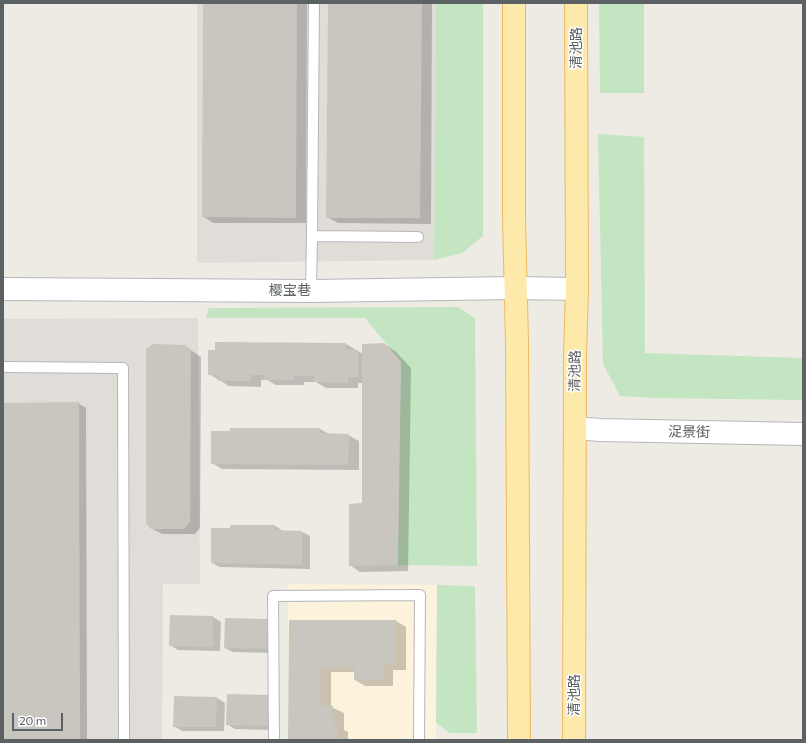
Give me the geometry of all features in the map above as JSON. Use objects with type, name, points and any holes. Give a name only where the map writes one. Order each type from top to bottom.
[{"type":"main road","points":[[514,3],[519,740]]},
{"type":"main road","name":"清池路","points":[[574,740],[577,289],[576,3]]},
{"type":"street","name":"樱宝巷","points":[[3,289],[311,291],[515,288],[577,289]]},
{"type":"street","name":"浞景街","points":[[575,428],[600,430],[803,434]]},
{"type":"lane","points":[[311,291],[314,3]]},
{"type":"lane","points":[[312,236],[418,237]]},
{"type":"lane","points":[[3,367],[123,368],[124,740]]},
{"type":"lane","points":[[274,740],[273,596],[420,595],[419,740]]},
{"type":"shaded area","points":[[197,3],[436,3],[434,260],[197,263]]},
{"type":"shaded area","points":[[198,318],[200,584],[163,584],[162,740],[3,740],[3,319]]},
{"type":"shaded area","points":[[288,584],[437,585],[436,740],[288,740]]},
{"type":"green space","points":[[436,3],[483,3],[483,236],[462,253],[434,260]]},
{"type":"green space","points":[[599,3],[644,3],[644,93],[600,93]]},
{"type":"green space","points":[[598,134],[644,137],[645,353],[803,358],[803,400],[654,398],[620,396],[603,364]]},
{"type":"green space","points":[[458,307],[475,318],[477,566],[397,565],[401,362],[365,318],[206,318],[209,308]]},
{"type":"green space","points":[[437,585],[475,586],[477,733],[449,733],[436,722]]},
{"type":"building","points":[[203,3],[297,3],[296,218],[202,217]]},
{"type":"building","points":[[328,3],[422,3],[420,218],[326,218]]},
{"type":"building","points":[[215,342],[346,343],[346,350],[358,350],[358,377],[348,377],[348,383],[314,382],[314,376],[294,376],[294,380],[264,380],[264,375],[251,375],[251,381],[218,381],[218,375],[208,375],[208,350],[215,350]]},
{"type":"building","points":[[384,343],[401,362],[398,565],[349,566],[349,504],[362,503],[362,344]]},
{"type":"building","points":[[153,344],[185,345],[191,350],[190,522],[184,529],[151,529],[146,523],[146,349]]},
{"type":"building","points":[[79,402],[80,740],[3,740],[3,403]]},
{"type":"building","points":[[230,428],[320,428],[320,433],[349,434],[348,465],[211,464],[211,431],[230,431]]},
{"type":"building","points":[[230,525],[275,525],[275,530],[302,531],[302,565],[211,563],[211,528],[230,528]]},
{"type":"building","points":[[170,615],[213,616],[213,647],[169,646]]},
{"type":"building","points":[[225,618],[268,619],[267,649],[224,648]]},
{"type":"building","points":[[289,620],[396,620],[396,665],[383,665],[383,680],[354,680],[354,667],[321,667],[321,706],[333,706],[333,725],[338,725],[337,740],[288,740]]},
{"type":"building","points":[[227,694],[270,695],[269,726],[226,725]]},
{"type":"building","points":[[174,696],[217,697],[216,727],[173,727]]}]
